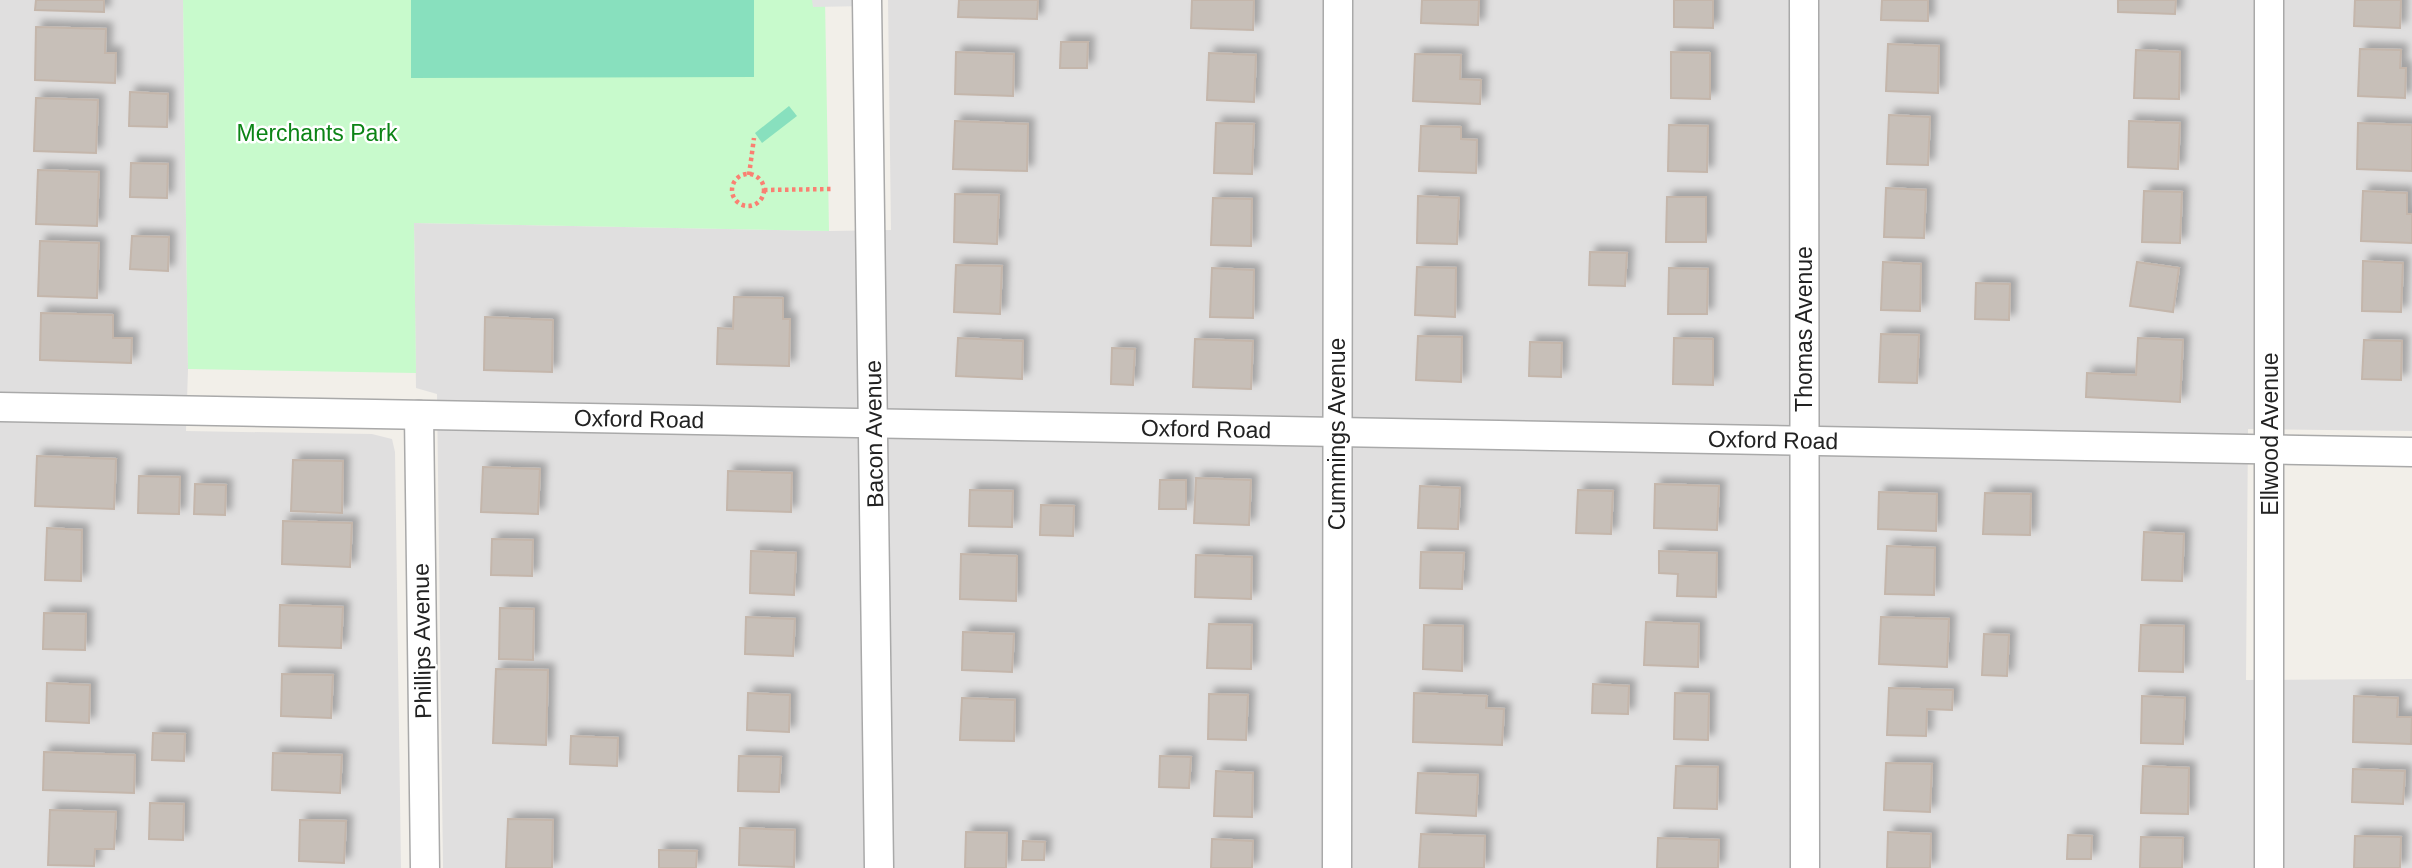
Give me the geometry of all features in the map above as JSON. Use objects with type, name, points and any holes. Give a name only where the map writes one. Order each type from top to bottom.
[{"type":"street","name":"Bacon Avenue","points":[[867,0],[879,868]]},
{"type":"street","name":"Cummings Avenue","points":[[1337,868],[1338,0]]},
{"type":"street","name":"Thomas Avenue","points":[[1804,0],[1805,868]]},
{"type":"street","name":"Ellwood Avenue","points":[[2269,0],[2269,868]]},
{"type":"street","name":"Oxford Road","points":[[0,407],[2412,452]]},
{"type":"street","name":"Phillips Avenue","points":[[419,415],[425,868]]},
{"type":"path","points":[[749,175],[754,138]]},
{"type":"path","points":[[743,174],[749,175],[755,174],[764,184],[764,197],[754,206],[743,206],[733,196],[733,183],[743,174]]},
{"type":"path","points":[[764,190],[832,189]]},
{"type":"shaded area","points":[[0,0],[183,0],[188,369],[186,431],[372,434],[392,439],[395,452],[401,868],[0,868]]},
{"type":"shaded area","points":[[812,0],[867,0],[867,6],[813,7]]},
{"type":"shaded area","points":[[888,0],[2412,0],[2412,431],[2248,429],[2246,680],[2412,679],[2412,868],[443,868],[437,394],[416,388],[414,223],[891,230]]},
{"type":"green space","name":"Merchants Park","points":[[183,0],[825,0],[829,231],[414,223],[416,373],[188,369]]},
{"type":"green space","points":[[411,0],[754,0],[754,77],[411,78]]},
{"type":"green space","points":[[789,106],[797,116],[762,143],[755,133]]},
{"type":"building","points":[[36,0],[104,0],[104,12],[35,10]]},
{"type":"building","points":[[959,0],[1038,0],[1037,19],[958,17]]},
{"type":"building","points":[[1192,0],[1254,0],[1253,30],[1191,28]]},
{"type":"building","points":[[1422,0],[1479,0],[1478,25],[1421,23]]},
{"type":"building","points":[[1674,0],[1713,0],[1713,28],[1674,27]]},
{"type":"building","points":[[1882,0],[1928,0],[1928,21],[1881,20]]},
{"type":"building","points":[[2118,0],[2176,0],[2175,14],[2118,12]]},
{"type":"building","points":[[2355,0],[2401,0],[2400,28],[2354,26]]},
{"type":"building","points":[[36,27],[106,29],[105,53],[116,53],[115,83],[35,80]]},
{"type":"building","points":[[1061,42],[1088,42],[1087,68],[1060,68]]},
{"type":"building","points":[[1888,44],[1939,46],[1938,93],[1886,91]]},
{"type":"building","points":[[2360,49],[2401,50],[2400,68],[2406,68],[2405,98],[2358,96]]},
{"type":"building","points":[[2136,50],[2180,52],[2179,99],[2134,98]]},
{"type":"building","points":[[956,52],[1014,54],[1013,96],[955,94]]},
{"type":"building","points":[[1671,52],[1710,53],[1710,99],[1671,98]]},
{"type":"building","points":[[1209,53],[1256,55],[1254,102],[1207,100]]},
{"type":"building","points":[[1415,54],[1461,55],[1460,79],[1481,80],[1480,104],[1413,101]]},
{"type":"building","points":[[130,92],[168,94],[167,127],[129,126]]},
{"type":"building","points":[[36,98],[98,100],[96,153],[34,151]]},
{"type":"building","points":[[1889,115],[1930,117],[1928,165],[1887,164]]},
{"type":"building","points":[[955,121],[1028,124],[1027,171],[953,169]]},
{"type":"building","points":[[2129,121],[2180,123],[2178,169],[2128,167]]},
{"type":"building","points":[[1216,123],[1254,124],[1252,174],[1214,173]]},
{"type":"building","points":[[2358,123],[2412,125],[2412,171],[2357,169]]},
{"type":"building","points":[[1669,125],[1708,126],[1707,172],[1668,171]]},
{"type":"building","points":[[1421,126],[1461,127],[1461,139],[1477,140],[1476,173],[1419,171]]},
{"type":"building","points":[[131,163],[168,164],[167,198],[130,197]]},
{"type":"building","points":[[38,170],[99,172],[97,226],[36,224]]},
{"type":"building","points":[[1886,188],[1926,190],[1924,238],[1884,237]]},
{"type":"building","points":[[2144,191],[2182,192],[2180,243],[2142,242]]},
{"type":"building","points":[[2363,191],[2407,193],[2407,214],[2412,214],[2412,243],[2361,241]]},
{"type":"building","points":[[955,194],[999,195],[997,244],[954,242]]},
{"type":"building","points":[[1418,196],[1459,198],[1457,244],[1417,243]]},
{"type":"building","points":[[1667,197],[1706,197],[1706,242],[1666,242]]},
{"type":"building","points":[[1213,198],[1252,199],[1251,246],[1211,245]]},
{"type":"building","points":[[132,236],[169,237],[168,271],[130,269]]},
{"type":"building","points":[[40,241],[99,243],[97,298],[38,296]]},
{"type":"building","points":[[1590,252],[1627,253],[1625,286],[1589,285]]},
{"type":"building","points":[[2363,261],[2403,263],[2401,312],[2362,311]]},
{"type":"building","points":[[1883,262],[1921,264],[1920,311],[1881,310]]},
{"type":"building","points":[[2137,262],[2179,268],[2173,312],[2130,306]]},
{"type":"building","points":[[956,265],[1002,266],[1000,314],[954,312]]},
{"type":"building","points":[[1417,267],[1456,268],[1455,317],[1415,315]]},
{"type":"building","points":[[1212,268],[1254,270],[1253,318],[1210,317]]},
{"type":"building","points":[[1669,268],[1708,269],[1707,314],[1668,314]]},
{"type":"building","points":[[1976,283],[2010,284],[2009,320],[1975,319]]},
{"type":"building","points":[[734,297],[783,298],[783,319],[790,319],[789,366],[717,364],[718,328],[733,329]]},
{"type":"building","points":[[41,313],[113,315],[113,338],[132,338],[131,363],[40,360]]},
{"type":"building","points":[[485,317],[553,320],[552,372],[484,370]]},
{"type":"building","points":[[1881,334],[1919,335],[1917,383],[1879,382]]},
{"type":"building","points":[[1418,336],[1462,337],[1461,382],[1416,380]]},
{"type":"building","points":[[958,338],[1023,341],[1022,379],[956,376]]},
{"type":"building","points":[[1674,338],[1713,339],[1713,385],[1673,384]]},
{"type":"building","points":[[2138,338],[2183,340],[2180,402],[2086,397],[2087,373],[2136,375]]},
{"type":"building","points":[[1195,339],[1253,341],[1251,389],[1193,387]]},
{"type":"building","points":[[2364,340],[2402,341],[2401,380],[2362,379]]},
{"type":"building","points":[[1530,342],[1562,343],[1561,377],[1529,376]]},
{"type":"building","points":[[1112,348],[1135,349],[1133,385],[1111,384]]},
{"type":"building","points":[[37,456],[116,459],[114,509],[35,506]]},
{"type":"building","points":[[293,460],[343,461],[342,513],[291,511]]},
{"type":"building","points":[[483,467],[540,469],[538,514],[481,512]]},
{"type":"building","points":[[728,471],[792,473],[791,512],[727,510]]},
{"type":"building","points":[[139,476],[180,477],[179,514],[138,513]]},
{"type":"building","points":[[1196,478],[1251,480],[1249,525],[1194,523]]},
{"type":"building","points":[[1160,480],[1186,480],[1186,509],[1159,509]]},
{"type":"building","points":[[195,484],[226,485],[225,515],[194,514]]},
{"type":"building","points":[[1655,484],[1719,486],[1717,530],[1654,528]]},
{"type":"building","points":[[1420,486],[1460,488],[1458,529],[1418,528]]},
{"type":"building","points":[[970,490],[1013,491],[1012,527],[969,526]]},
{"type":"building","points":[[1578,490],[1613,491],[1611,534],[1576,533]]},
{"type":"building","points":[[1879,492],[1937,494],[1936,531],[1878,529]]},
{"type":"building","points":[[1985,493],[2031,494],[2030,535],[1983,534]]},
{"type":"building","points":[[1041,505],[1074,506],[1073,536],[1040,535]]},
{"type":"building","points":[[283,521],[352,523],[350,567],[282,564]]},
{"type":"building","points":[[47,528],[82,530],[81,581],[45,580]]},
{"type":"building","points":[[2144,532],[2184,534],[2182,581],[2142,580]]},
{"type":"building","points":[[492,539],[533,540],[532,576],[491,575]]},
{"type":"building","points":[[1887,546],[1935,548],[1934,595],[1885,594]]},
{"type":"building","points":[[751,551],[796,553],[794,595],[750,593]]},
{"type":"building","points":[[1659,551],[1717,553],[1716,597],[1677,596],[1678,574],[1659,573]]},
{"type":"building","points":[[1421,552],[1464,553],[1462,589],[1420,588]]},
{"type":"building","points":[[961,554],[1017,556],[1016,601],[960,599]]},
{"type":"building","points":[[1196,555],[1252,557],[1251,599],[1195,597]]},
{"type":"building","points":[[280,605],[343,607],[341,648],[279,646]]},
{"type":"building","points":[[500,608],[534,609],[533,660],[499,659]]},
{"type":"building","points":[[44,613],[86,614],[85,650],[43,649]]},
{"type":"building","points":[[746,617],[795,619],[793,656],[745,654]]},
{"type":"building","points":[[1881,617],[1949,619],[1947,667],[1879,664]]},
{"type":"building","points":[[1646,622],[1699,624],[1698,667],[1644,665]]},
{"type":"building","points":[[1209,624],[1252,625],[1251,669],[1207,668]]},
{"type":"building","points":[[1424,625],[1463,626],[1462,671],[1423,669]]},
{"type":"building","points":[[2141,625],[2184,626],[2183,672],[2139,671]]},
{"type":"building","points":[[963,632],[1014,634],[1012,672],[962,670]]},
{"type":"building","points":[[1984,634],[2009,635],[2007,676],[1982,675]]},
{"type":"building","points":[[496,669],[548,670],[546,745],[493,743]]},
{"type":"building","points":[[282,674],[333,675],[331,718],[281,716]]},
{"type":"building","points":[[47,683],[90,685],[89,723],[46,721]]},
{"type":"building","points":[[1593,684],[1629,686],[1628,714],[1592,713]]},
{"type":"building","points":[[1889,688],[1953,690],[1952,710],[1927,709],[1926,736],[1887,735]]},
{"type":"building","points":[[748,693],[790,695],[789,732],[747,730]]},
{"type":"building","points":[[1414,693],[1487,696],[1486,708],[1504,709],[1502,745],[1413,742]]},
{"type":"building","points":[[1675,693],[1709,694],[1708,740],[1674,739]]},
{"type":"building","points":[[1209,694],[1248,695],[1246,740],[1208,739]]},
{"type":"building","points":[[2142,696],[2185,698],[2183,744],[2141,743]]},
{"type":"building","points":[[2354,696],[2398,698],[2397,717],[2412,717],[2411,744],[2353,742]]},
{"type":"building","points":[[962,698],[1015,700],[1014,741],[960,740]]},
{"type":"building","points":[[153,733],[185,734],[184,761],[152,760]]},
{"type":"building","points":[[571,736],[618,738],[617,766],[570,764]]},
{"type":"building","points":[[44,752],[135,755],[134,793],[43,790]]},
{"type":"building","points":[[273,753],[342,755],[340,793],[272,790]]},
{"type":"building","points":[[739,756],[781,757],[779,792],[738,791]]},
{"type":"building","points":[[1160,756],[1191,757],[1189,788],[1159,787]]},
{"type":"building","points":[[1886,763],[1932,764],[1930,812],[1884,810]]},
{"type":"building","points":[[1676,766],[1718,767],[1717,809],[1674,808]]},
{"type":"building","points":[[2143,766],[2189,768],[2188,814],[2141,813]]},
{"type":"building","points":[[2353,769],[2405,771],[2403,804],[2352,802]]},
{"type":"building","points":[[1216,771],[1253,773],[1252,817],[1214,816]]},
{"type":"building","points":[[1418,773],[1478,775],[1476,816],[1416,813]]},
{"type":"building","points":[[150,803],[184,804],[183,840],[149,839]]},
{"type":"building","points":[[50,810],[116,812],[114,849],[95,849],[94,866],[48,865]]},
{"type":"building","points":[[508,819],[553,820],[552,868],[506,868]]},
{"type":"building","points":[[300,820],[346,821],[344,863],[299,861]]},
{"type":"building","points":[[740,828],[795,830],[794,867],[739,865]]},
{"type":"building","points":[[966,832],[1007,833],[1006,868],[965,868]]},
{"type":"building","points":[[1888,832],[1931,834],[1930,868],[1887,868]]},
{"type":"building","points":[[1421,834],[1485,836],[1484,868],[1419,868]]},
{"type":"building","points":[[2068,835],[2092,836],[2091,859],[2067,859]]},
{"type":"building","points":[[2355,836],[2401,837],[2400,868],[2354,868]]},
{"type":"building","points":[[2141,837],[2183,838],[2182,868],[2140,868]]},
{"type":"building","points":[[1658,838],[1719,840],[1718,868],[1657,868]]},
{"type":"building","points":[[1212,839],[1253,841],[1252,868],[1211,868]]},
{"type":"building","points":[[1023,841],[1045,842],[1044,860],[1022,860]]},
{"type":"building","points":[[659,850],[697,851],[696,868],[659,868]]}]
